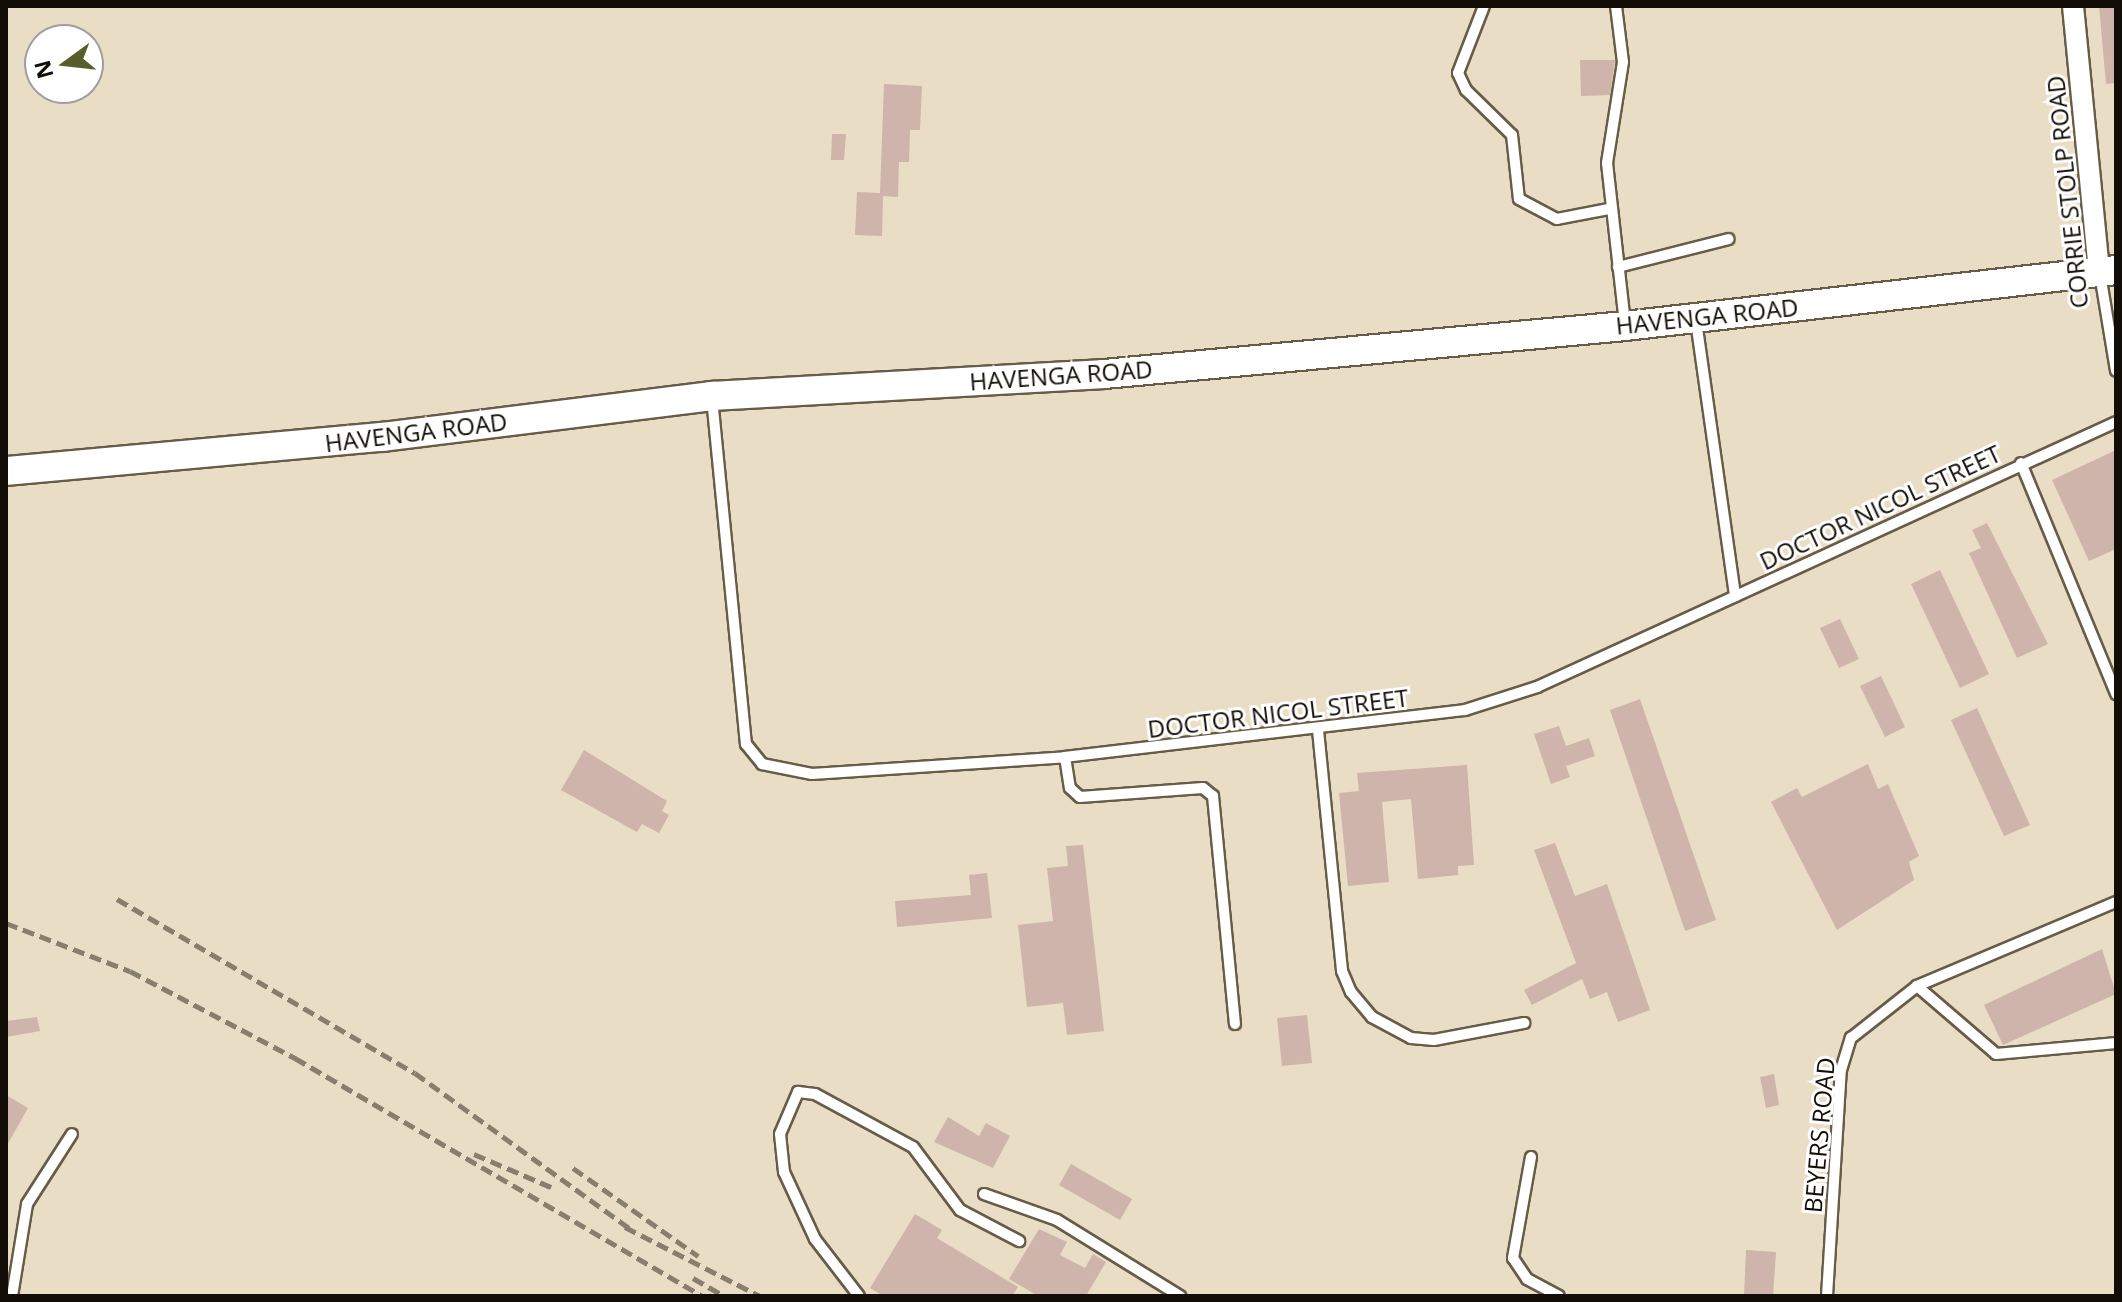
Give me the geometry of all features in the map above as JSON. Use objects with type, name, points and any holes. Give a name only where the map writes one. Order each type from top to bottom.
[{"type":"street","name":"CORRIE STOLP ROAD","points":[[2073,6],[2108,270]]},
{"type":"street","name":"HAVENGA ROAD","points":[[6,471],[383,437],[712,396],[1104,374],[1625,326],[2108,270]]},
{"type":"lane","points":[[1484,6],[1458,73],[1466,90],[1512,135],[1519,199],[1557,219],[1609,209]]},
{"type":"lane","points":[[1616,6],[1623,62],[1607,163],[1609,209],[1625,326]]},
{"type":"lane","points":[[1618,267],[1729,239]]},
{"type":"lane","name":"CORRIE STOLP ROAD","points":[[2108,270],[2116,371]]},
{"type":"lane","points":[[1696,318],[1735,596]]},
{"type":"lane","name":"DOCTOR NICOL STREET","points":[[712,396],[740,723],[752,755],[785,771],[812,774],[1065,757],[1318,730],[1504,699],[2116,422]]},
{"type":"lane","points":[[2021,463],[2116,694]]},
{"type":"lane","points":[[1318,730],[1342,971],[1351,992],[1383,1025],[1423,1040],[1524,1023]]},
{"type":"lane","points":[[1065,757],[1070,788],[1080,797],[1203,788],[1213,796],[1235,1024]]},
{"type":"lane","name":"BEYERS ROAD","points":[[1827,1296],[1842,1055],[1863,1025],[1917,986],[2116,902]]},
{"type":"lane","points":[[1917,986],[1996,1054],[2116,1043]]},
{"type":"lane","points":[[859,1296],[795,1202],[780,1148],[789,1102],[798,1092],[815,1094],[913,1147],[960,1210],[1019,1241]]},
{"type":"lane","points":[[12,1296],[27,1204],[72,1134]]},
{"type":"lane","points":[[1531,1157],[1513,1258],[1521,1273],[1559,1296]]},
{"type":"lane","points":[[984,1194],[1057,1220],[1180,1296]]},
{"type":"building","points":[[2099,6],[2116,6],[2116,83],[2106,84]]},
{"type":"building","points":[[1580,60],[1615,60],[1610,95],[1581,96]]},
{"type":"building","points":[[884,84],[922,86],[920,130],[910,130],[909,162],[899,162],[898,197],[883,196],[882,236],[855,235],[857,192],[880,193]]},
{"type":"building","points":[[832,134],[846,134],[844,160],[831,160]]},
{"type":"building","points":[[2116,450],[2116,549],[2089,561],[2052,480]]},
{"type":"building","points":[[1987,523],[2048,644],[2017,658],[1969,553],[1981,548],[1972,530]]},
{"type":"building","points":[[1940,570],[1989,674],[1960,688],[1911,584]]},
{"type":"building","points":[[1840,619],[1859,659],[1839,668],[1820,628]]},
{"type":"building","points":[[1881,676],[1905,727],[1885,737],[1860,686]]},
{"type":"building","points":[[1640,699],[1716,920],[1685,931],[1610,710]]},
{"type":"building","points":[[1977,708],[2030,825],[2004,836],[1951,720]]},
{"type":"building","points":[[1559,726],[1566,746],[1589,738],[1595,756],[1566,766],[1570,777],[1551,784],[1534,734]]},
{"type":"building","points":[[584,750],[667,801],[662,811],[669,815],[659,833],[642,824],[637,832],[561,790]]},
{"type":"building","points":[[1868,764],[1878,789],[1888,784],[1919,856],[1909,862],[1914,880],[1837,930],[1771,802],[1797,788],[1802,797]]},
{"type":"building","points":[[1467,765],[1474,865],[1458,866],[1458,875],[1418,879],[1411,799],[1382,802],[1389,882],[1348,886],[1339,793],[1359,791],[1357,773]]},
{"type":"building","points":[[1555,843],[1575,896],[1607,884],[1650,1010],[1618,1022],[1607,992],[1590,999],[1582,979],[1532,1005],[1524,990],[1576,963],[1534,850]]},
{"type":"building","points":[[1083,845],[1104,1031],[1067,1035],[1063,1003],[1027,1007],[1018,925],[1053,921],[1047,868],[1068,866],[1066,846]]},
{"type":"building","points":[[987,873],[992,918],[897,927],[895,901],[971,895],[969,875]]},
{"type":"building","points":[[2102,949],[2116,994],[2003,1045],[1984,1005]]},
{"type":"building","points":[[1307,1015],[1312,1063],[1282,1066],[1277,1018]]},
{"type":"building","points":[[37,1017],[40,1031],[6,1037],[6,1021]]},
{"type":"building","points":[[1774,1074],[1779,1105],[1766,1108],[1760,1077]]},
{"type":"building","points":[[6,1095],[28,1108],[6,1147]]},
{"type":"building","points":[[948,1117],[979,1136],[986,1123],[1010,1136],[993,1168],[934,1142]]},
{"type":"building","points":[[1071,1164],[1132,1199],[1120,1220],[1059,1185]]},
{"type":"building","points":[[915,1214],[942,1230],[937,1238],[1018,1287],[1012,1296],[883,1296],[870,1288]]},
{"type":"building","points":[[1039,1229],[1067,1242],[1060,1255],[1085,1268],[1093,1254],[1106,1262],[1086,1296],[1038,1296],[1009,1279]]},
{"type":"building","points":[[1746,1250],[1776,1252],[1773,1296],[1744,1296]]},
{"type":"railway","points":[[117,899],[415,1073],[633,1231]]},
{"type":"railway","points":[[6,923],[130,971],[295,1058],[702,1296]]},
{"type":"railway","points":[[474,1154],[551,1187]]},
{"type":"railway","points":[[573,1168],[698,1256]]},
{"type":"railway","points":[[625,1227],[760,1296]]},
{"type":"railway","points":[[693,1278],[724,1296]]}]
